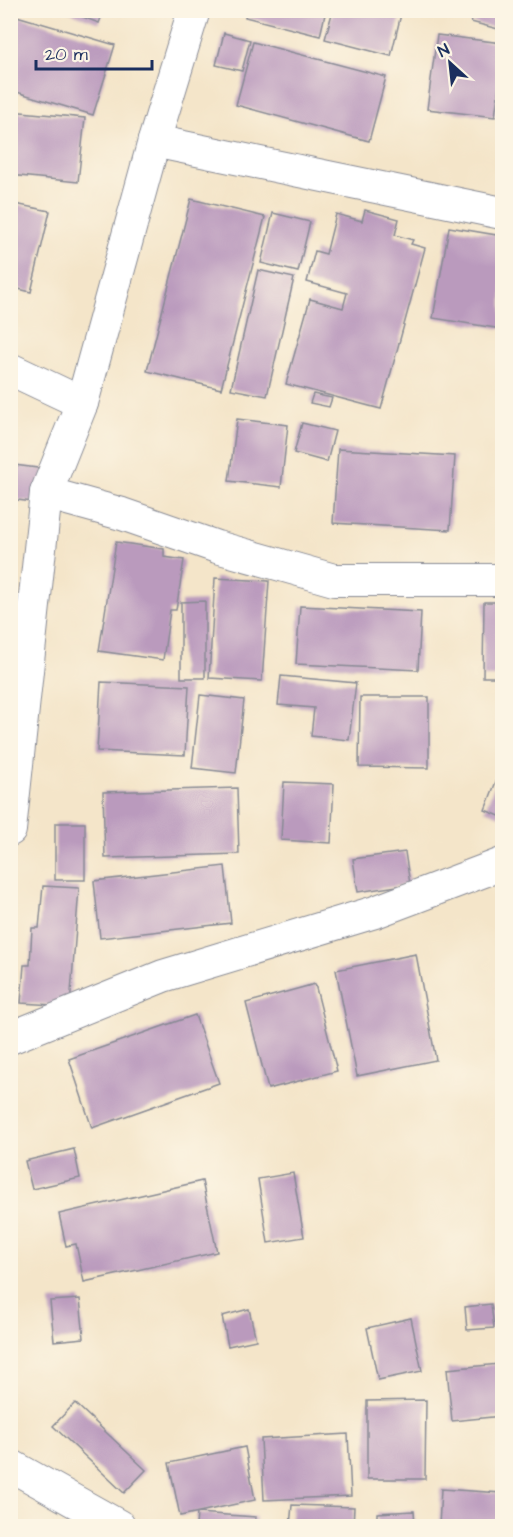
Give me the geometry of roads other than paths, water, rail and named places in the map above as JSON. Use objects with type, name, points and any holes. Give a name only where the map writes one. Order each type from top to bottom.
[{"type":"street","points":[[10,830],[46,493],[82,403],[154,141],[194,10]]},
{"type":"street","points":[[154,141],[502,213]]},
{"type":"street","points":[[10,369],[82,403]]},
{"type":"street","points":[[46,493],[122,514],[217,547],[334,580],[502,580]]},
{"type":"street","points":[[10,1038],[163,976],[375,912],[502,864]]},
{"type":"street","points":[[10,1454],[11,1465],[119,1527]]}]
